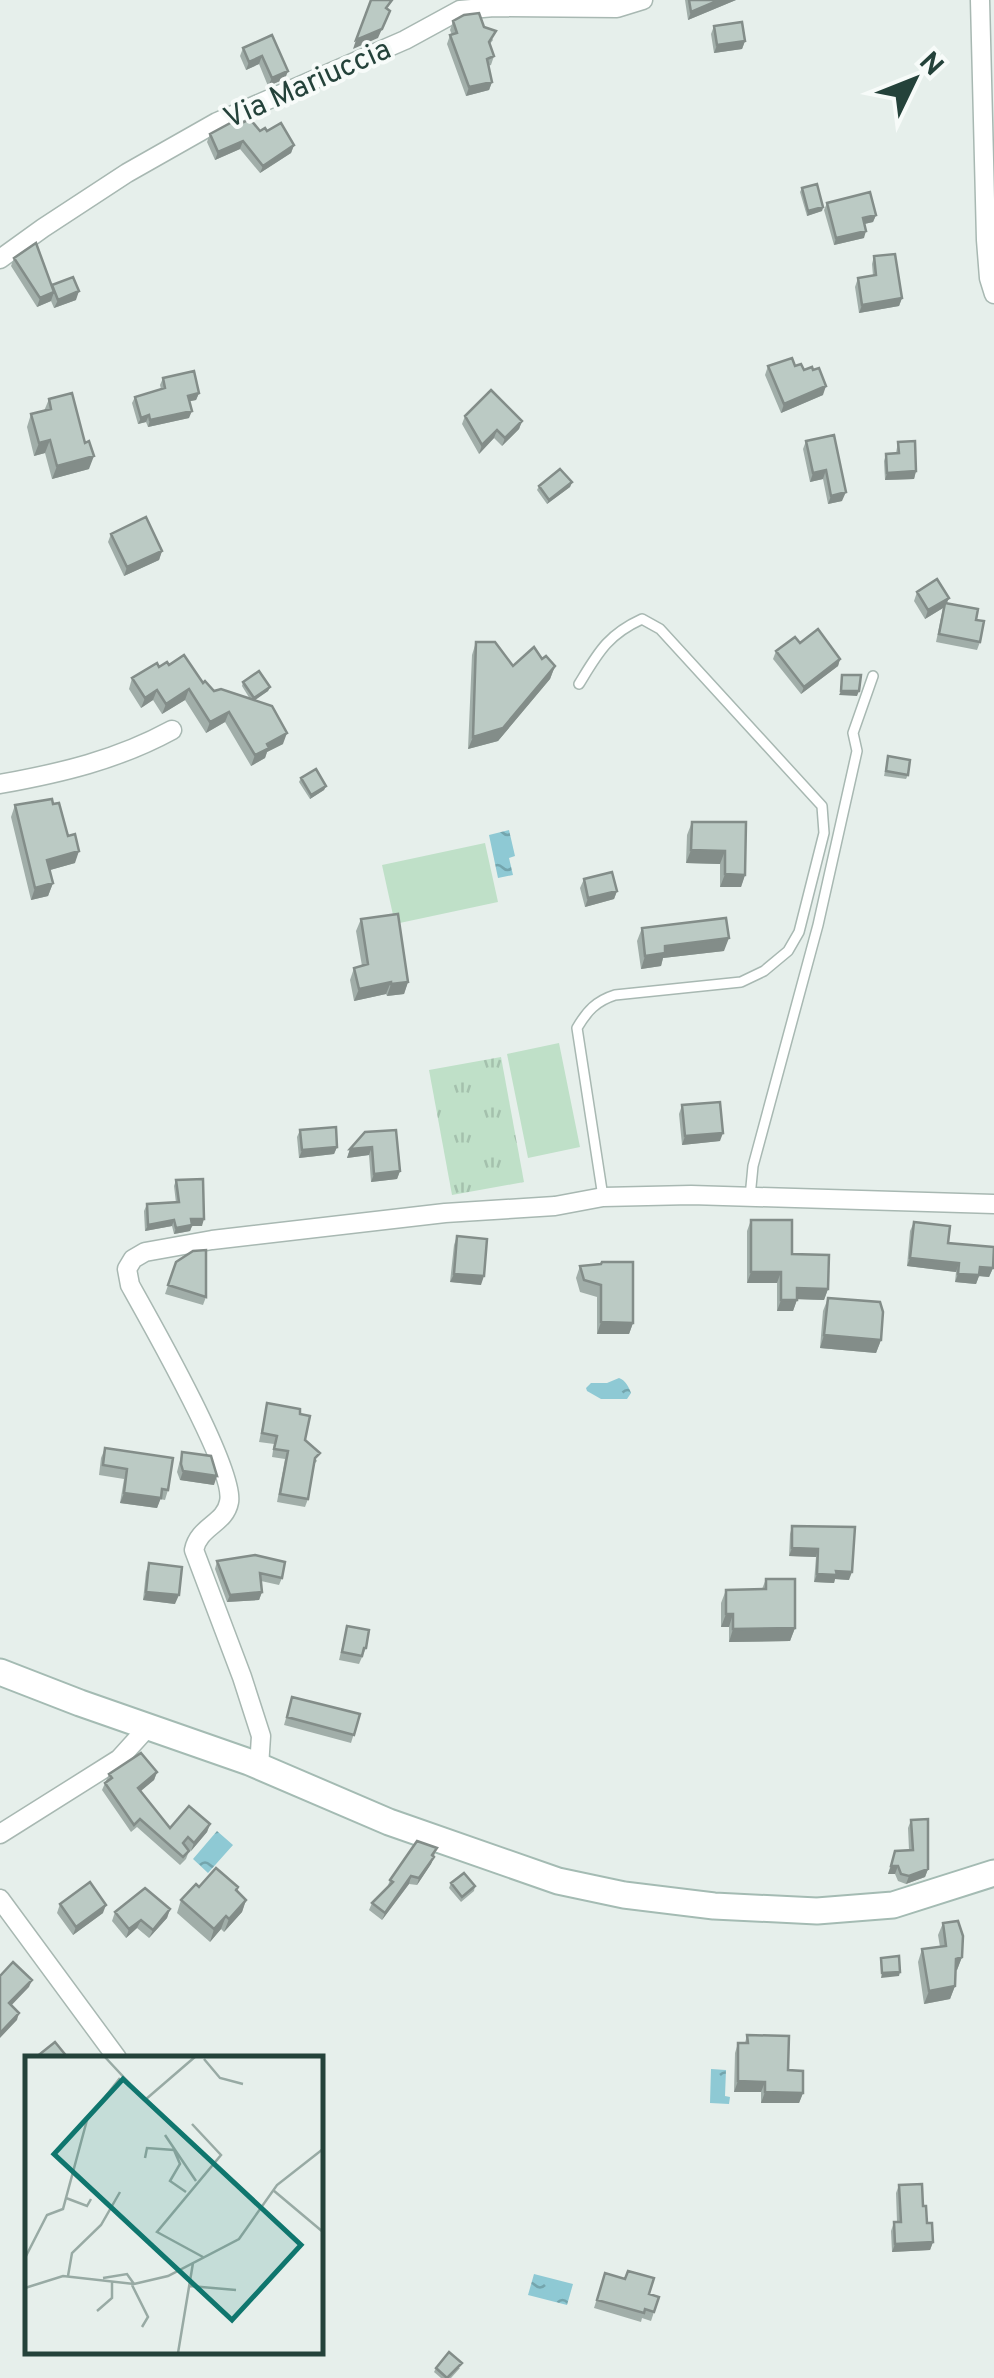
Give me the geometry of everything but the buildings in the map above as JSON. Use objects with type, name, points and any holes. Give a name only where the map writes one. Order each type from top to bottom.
[{"type":"main road","points":[[0,1672],[259,1767],[388,1822],[558,1881],[624,1895],[714,1906],[817,1911],[893,1905],[994,1873]]},
{"type":"street","name":"Via Mariuccia","points":[[0,259],[127,172],[217,122],[405,40],[460,10],[617,8],[643,0]]},
{"type":"street","points":[[980,0],[986,240],[988,278],[994,294]]},
{"type":"street","points":[[0,784],[57,774],[138,748],[172,730]]},
{"type":"street","points":[[259,1767],[260,1736],[194,1550],[202,1532],[224,1514],[230,1502],[229,1488],[198,1413],[130,1285],[127,1270],[134,1258],[145,1252],[212,1240],[555,1206],[604,1197],[691,1194],[994,1204]]},
{"type":"street","points":[[0,1834],[119,1758],[148,1727]]},
{"type":"street","points":[[0,1899],[116,2056]]},
{"type":"lane","points":[[578,684],[602,646],[628,626],[642,619],[660,629],[822,806],[824,833],[799,932],[788,951],[764,971],[741,982],[615,995],[599,1000],[586,1013],[577,1028],[604,1197]]},
{"type":"lane","points":[[750,1197],[753,1166],[846,806],[857,752],[852,733],[873,676]]},
{"type":"green space","points":[[485,843],[498,902],[395,924],[382,865]]},
{"type":"green space","points":[[559,1043],[580,1147],[528,1158],[507,1054]]},
{"type":"green space","points":[[501,1057],[524,1182],[452,1195],[429,1070]]},
{"type":"water","points":[[509,830],[515,856],[509,858],[513,875],[498,878],[489,835]]},
{"type":"water","points":[[619,1378],[631,1393],[627,1399],[601,1399],[587,1391],[591,1383]]},
{"type":"water","points":[[217,1831],[233,1845],[208,1873],[193,1859]]},
{"type":"water","points":[[711,2069],[726,2070],[725,2096],[730,2097],[729,2104],[710,2103]]},
{"type":"water","points":[[534,2274],[573,2284],[567,2305],[528,2295]]}]
